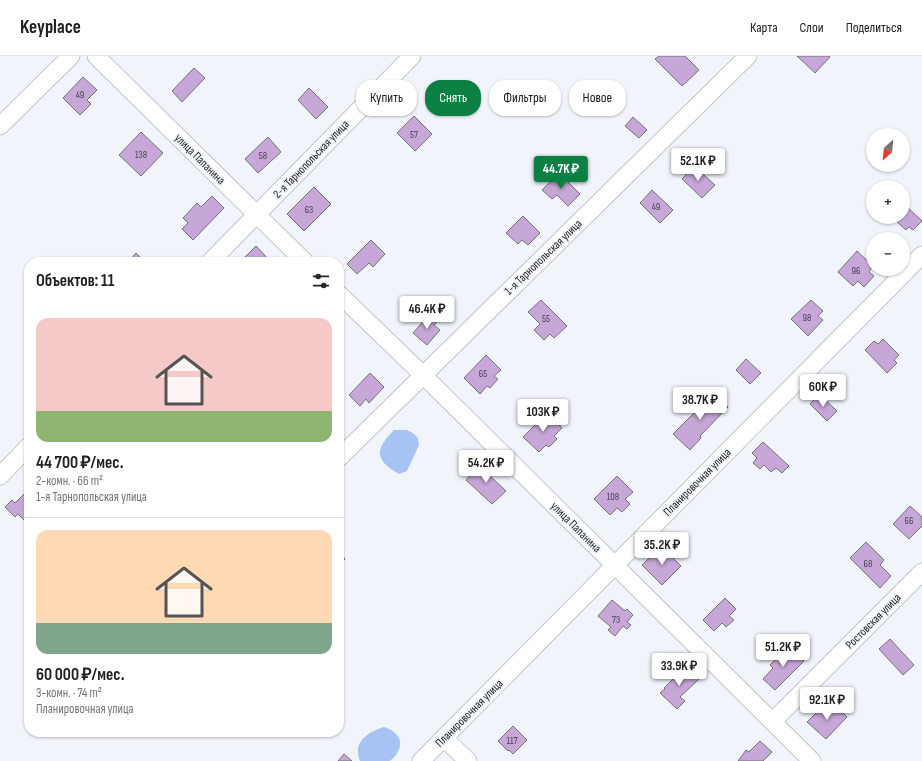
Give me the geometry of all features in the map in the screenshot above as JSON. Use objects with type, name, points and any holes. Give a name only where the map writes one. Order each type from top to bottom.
[{"type":"street","points":[[0,126],[71,56]]},
{"type":"street","name":"улица Папанина","points":[[96,56],[300,257]]},
{"type":"street","name":"2-я Тарнопольская улица","points":[[215,257],[412,56]]},
{"type":"street","name":"1-я Тарнопольская улица","points":[[344,453],[748,56]]},
{"type":"street","name":"Планировочная улица","points":[[421,761],[922,255]]},
{"type":"street","name":"улица Папанина","points":[[344,299],[423,375],[812,761]]},
{"type":"street","points":[[0,476],[24,451]]},
{"type":"street","name":"Ростовская улица","points":[[773,721],[922,572]]},
{"type":"street","points":[[444,738],[468,761]]},
{"type":"water","points":[[394,430],[407,430],[413,433],[418,438],[419,445],[407,471],[399,474],[385,464],[381,459],[380,454],[383,443]]},
{"type":"water","points":[[384,727],[395,733],[399,739],[400,747],[397,754],[390,761],[360,761],[358,748],[360,743],[367,735]]},
{"type":"building","points":[[659,56],[685,56],[699,70],[682,86],[655,59]]},
{"type":"building","points":[[797,56],[829,56],[830,57],[815,73]]},
{"type":"building","points":[[194,68],[205,78],[182,102],[172,91]]},
{"type":"building","points":[[83,77],[97,90],[87,100],[91,104],[80,115],[63,98]]},
{"type":"building","points":[[309,88],[328,107],[316,119],[298,100]]},
{"type":"building","points":[[414,116],[432,134],[415,151],[397,133]]},
{"type":"building","points":[[633,117],[647,130],[639,138],[625,126]]},
{"type":"building","points":[[141,132],[163,153],[141,176],[119,155]]},
{"type":"building","points":[[268,137],[281,152],[258,173],[245,159]]},
{"type":"building","points":[[694,166],[715,185],[702,198],[682,179]]},
{"type":"building","points":[[559,173],[580,194],[568,206],[557,195],[552,199],[542,190]]},
{"type":"building","points":[[314,187],[331,204],[304,231],[287,214]]},
{"type":"building","points":[[652,190],[673,210],[660,223],[640,203]]},
{"type":"building","points":[[212,196],[224,208],[193,240],[182,229],[188,223],[183,218],[197,203],[201,207]]},
{"type":"building","points":[[910,210],[922,221],[913,230],[909,227],[906,230],[899,224],[910,224]]},
{"type":"building","points":[[523,216],[540,233],[528,245],[522,240],[518,244],[506,233]]},
{"type":"building","points":[[371,240],[385,254],[373,267],[369,263],[357,274],[347,264]]},
{"type":"building","points":[[256,246],[266,257],[245,257]]},
{"type":"building","points":[[857,251],[866,259],[866,276],[874,276],[864,287],[858,281],[853,286],[838,272]]},
{"type":"building","points":[[136,253],[140,257],[132,257]]},
{"type":"building","points":[[541,300],[567,326],[554,338],[550,334],[544,340],[534,330],[540,324],[528,312]]},
{"type":"building","points":[[811,300],[823,311],[818,316],[823,320],[808,336],[791,319]]},
{"type":"building","points":[[429,315],[437,322],[434,325],[440,330],[427,345],[413,333]]},
{"type":"building","points":[[883,339],[899,355],[894,360],[897,363],[887,373],[865,350],[874,341],[878,344]]},
{"type":"building","points":[[486,355],[501,370],[494,376],[498,379],[490,388],[487,386],[480,394],[464,378]]},
{"type":"building","points":[[746,359],[761,373],[750,384],[736,370]]},
{"type":"building","points":[[370,373],[384,387],[369,403],[366,399],[360,406],[349,395]]},
{"type":"building","points":[[714,393],[728,407],[700,436],[701,438],[690,450],[673,434]]},
{"type":"building","points":[[819,394],[837,411],[827,421],[810,404]]},
{"type":"building","points":[[547,413],[562,428],[554,436],[557,439],[549,447],[546,445],[539,452],[523,437]]},
{"type":"building","points":[[763,442],[789,466],[782,473],[776,468],[771,472],[764,465],[760,469],[753,463],[757,458],[752,453]]},
{"type":"building","points":[[482,463],[492,473],[490,476],[506,491],[492,504],[466,480]]},
{"type":"building","points":[[617,476],[633,492],[625,499],[630,504],[622,512],[617,508],[610,515],[594,499]]},
{"type":"building","points":[[24,494],[24,520],[18,514],[15,517],[5,507],[12,500],[15,503]]},
{"type":"building","points":[[910,506],[922,517],[922,526],[909,539],[893,524]]},
{"type":"building","points":[[866,542],[884,560],[880,565],[891,576],[880,588],[850,558]]},
{"type":"building","points":[[661,546],[681,566],[662,585],[642,565]]},
{"type":"building","points":[[725,598],[736,609],[729,616],[734,620],[726,627],[722,623],[714,631],[703,620]]},
{"type":"building","points":[[612,600],[625,611],[627,609],[633,615],[627,622],[631,625],[627,629],[623,626],[615,636],[608,630],[611,627],[598,616]]},
{"type":"building","points":[[890,639],[914,665],[903,675],[879,649]]},
{"type":"building","points":[[782,649],[789,655],[794,651],[804,661],[775,690],[763,679],[773,668],[770,665],[778,657],[776,655]]},
{"type":"building","points":[[686,666],[699,679],[680,697],[685,701],[677,709],[660,693]]},
{"type":"building","points":[[825,704],[834,713],[839,709],[847,717],[826,739],[807,722]]},
{"type":"building","points":[[513,726],[527,740],[513,754],[498,741]]},
{"type":"building","points":[[760,741],[772,752],[763,761],[738,761],[746,750],[749,752]]},
{"type":"building","points":[[344,754],[352,761],[338,761]]}]
